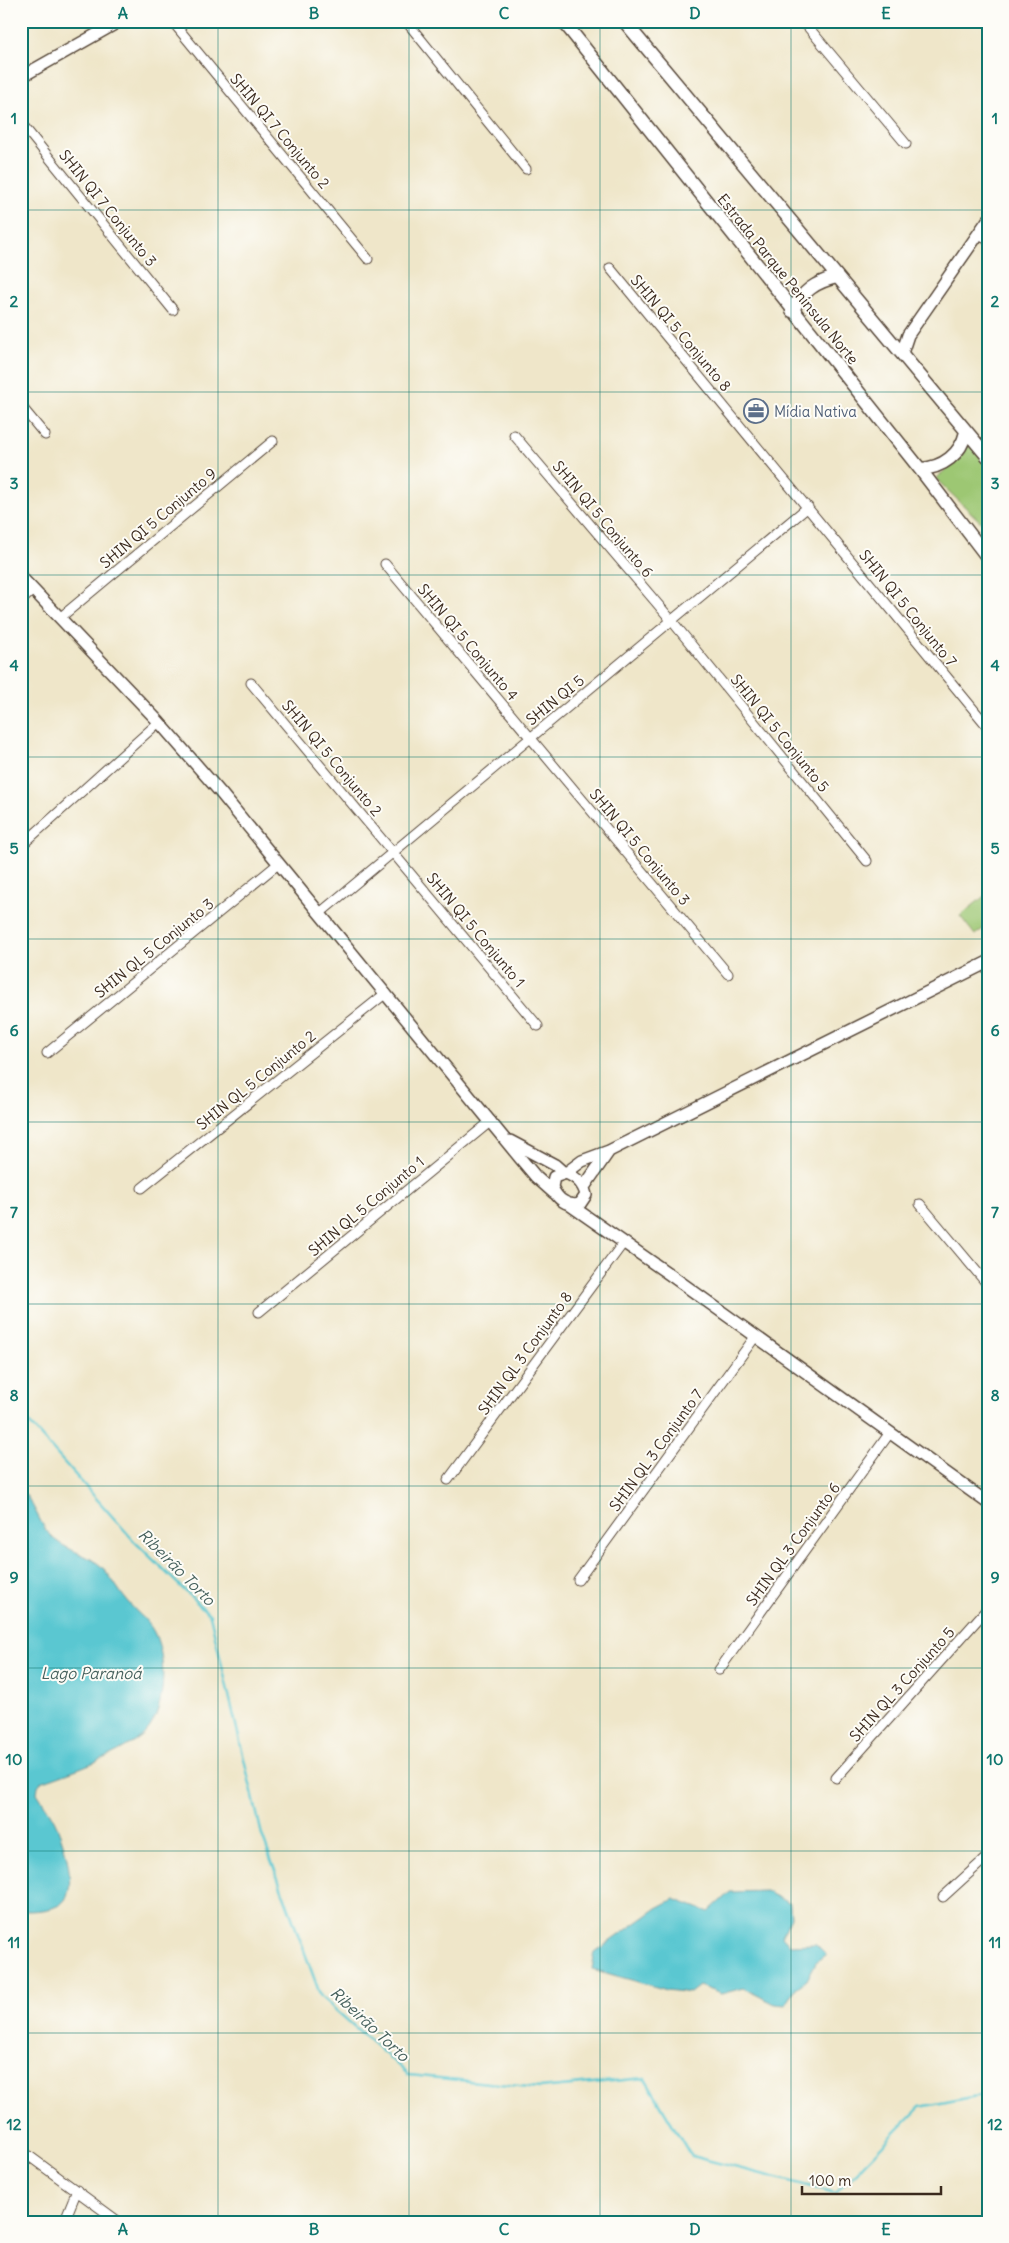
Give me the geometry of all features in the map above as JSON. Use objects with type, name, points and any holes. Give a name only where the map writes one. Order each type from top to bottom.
[{"type":"main road","name":"Estrada Parque Península Norte","points":[[563,21],[792,311],[920,469],[988,558]]},
{"type":"main road","points":[[624,21],[988,458]]},
{"type":"main road","points":[[792,311],[806,291],[821,282],[837,277]]},
{"type":"main road","points":[[920,469],[932,468],[948,460],[962,445],[966,432]]},
{"type":"street","points":[[21,78],[120,21]]},
{"type":"street","name":"SHIN QI 7 Conjunto 2","points":[[172,21],[368,259]]},
{"type":"street","points":[[406,21],[526,169]]},
{"type":"street","points":[[803,21],[906,144]]},
{"type":"street","name":"SHIN QI 7 Conjunto 3","points":[[21,123],[173,310]]},
{"type":"street","points":[[902,353],[908,335],[988,220]]},
{"type":"street","points":[[980,232],[988,241]]},
{"type":"street","name":"SHIN QI 5 Conjunto 8","points":[[610,268],[808,507]]},
{"type":"street","points":[[888,337],[908,335]]},
{"type":"street","points":[[21,406],[45,435]]},
{"type":"street","name":"SHIN QI 5 Conjunto 6","points":[[514,435],[672,622]]},
{"type":"street","name":"SHIN QI 5 Conjunto 9","points":[[60,617],[273,441]]},
{"type":"street","name":"SHIN QI 5","points":[[320,914],[808,507]]},
{"type":"street","name":"SHIN QI 5 Conjunto 7","points":[[808,507],[988,728]]},
{"type":"street","name":"SHIN QI 5 Conjunto 4","points":[[386,564],[530,738]]},
{"type":"street","points":[[21,577],[159,722],[386,993],[536,1177],[563,1202],[612,1233],[889,1434],[988,1503]]},
{"type":"street","points":[[21,602],[33,590]]},
{"type":"street","name":"SHIN QI 5 Conjunto 5","points":[[672,622],[867,861]]},
{"type":"street","name":"SHIN QI 5 Conjunto 2","points":[[251,682],[393,852]]},
{"type":"street","points":[[21,846],[159,722]]},
{"type":"street","name":"SHIN QI 5 Conjunto 3","points":[[530,738],[728,974]]},
{"type":"street","name":"SHIN QI 5 Conjunto 1","points":[[393,852],[538,1026]]},
{"type":"street","name":"SHIN QL 5 Conjunto 3","points":[[47,1053],[278,864]]},
{"type":"street","points":[[554,1193],[552,1182],[554,1177],[565,1173],[573,1166],[609,1151],[988,962]]},
{"type":"street","name":"SHIN QL 5 Conjunto 2","points":[[142,1188],[386,993]]},
{"type":"street","name":"SHIN QL 5 Conjunto 1","points":[[259,1312],[491,1121]]},
{"type":"street","points":[[506,1139],[555,1165],[580,1181],[584,1187],[584,1200],[612,1233]]},
{"type":"street","points":[[584,1187],[609,1151]]},
{"type":"street","points":[[570,1205],[580,1204],[584,1200]]},
{"type":"street","points":[[920,1204],[988,1285]]},
{"type":"street","name":"SHIN QL 3 Conjunto 8","points":[[448,1480],[624,1242]]},
{"type":"street","name":"SHIN QL 3 Conjunto 7","points":[[578,1580],[755,1337]]},
{"type":"street","name":"SHIN QL 3 Conjunto 6","points":[[720,1670],[889,1434]]},
{"type":"street","name":"SHIN QL 3 Conjunto 5","points":[[836,1778],[988,1608]]},
{"type":"street","points":[[943,1897],[988,1856]]},
{"type":"street","points":[[21,2150],[119,2222]]},
{"type":"street","points":[[64,2222],[77,2190]]},
{"type":"green space","points":[[972,443],[988,463],[988,529],[936,479]]},
{"type":"green space","points":[[988,893],[988,925],[975,935],[960,916]]},
{"type":"water","name":"Lago Paranoá","points":[[21,1490],[49,1534],[61,1544],[91,1559],[104,1569],[125,1598],[149,1624],[157,1638],[163,1668],[160,1700],[156,1715],[150,1728],[141,1737],[106,1757],[41,1782],[38,1786],[37,1793],[54,1820],[61,1837],[67,1856],[70,1878],[67,1897],[58,1906],[43,1910],[26,1911],[21,1911]]},
{"type":"water","points":[[766,1891],[790,1904],[791,1917],[782,1936],[790,1945],[816,1944],[826,1954],[816,1962],[807,1980],[796,1988],[786,2005],[775,2004],[743,1988],[721,1994],[699,1986],[690,1993],[667,1990],[592,1969],[595,1952],[657,1908],[674,1899],[708,1912],[730,1892]]},
{"type":"waterway","name":"Ribeirão Torto","points":[[21,1414],[135,1542],[210,1615],[262,1835],[321,1997],[409,2075],[540,2088],[645,2078],[691,2156],[836,2193],[920,2107],[988,2094]]},
{"type":"place","name":"Mídia Nativa","points":[[756,411]]}]
